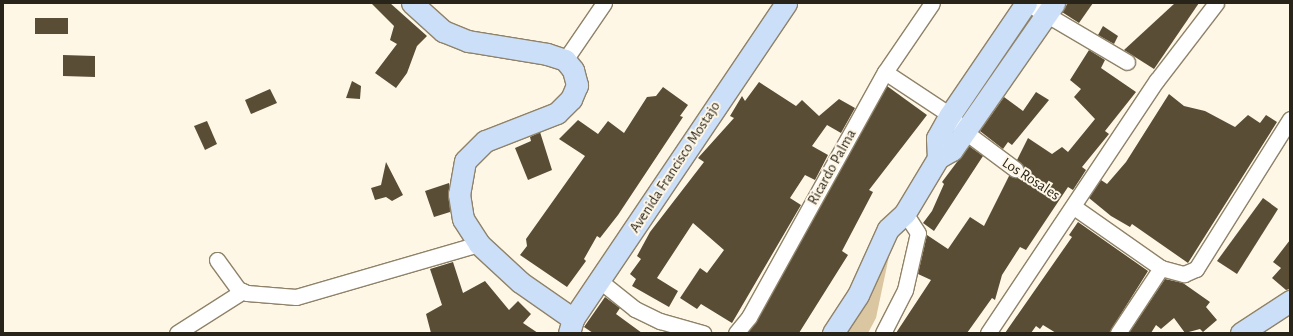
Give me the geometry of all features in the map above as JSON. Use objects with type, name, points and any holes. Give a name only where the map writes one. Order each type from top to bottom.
[{"type":"street","points":[[412,3],[443,31],[468,41],[565,60]]},
{"type":"street","points":[[565,60],[604,3]]},
{"type":"street","name":"Avenida Francisco Mostajo","points":[[571,326],[786,3]]},
{"type":"street","name":"Ricardo Palma","points":[[736,333],[749,317],[885,72],[932,3]]},
{"type":"street","points":[[938,158],[937,138],[950,115],[1026,3],[1050,9],[1127,62]]},
{"type":"street","points":[[988,333],[1074,207],[1157,80],[1216,3]]},
{"type":"street","points":[[833,333],[858,295],[888,229],[905,213],[938,158],[952,150],[1050,9]]},
{"type":"street","points":[[565,60],[577,85],[562,109],[486,141],[465,161],[460,200],[463,219],[479,244],[571,326]]},
{"type":"street","name":"Los Rosales","points":[[885,72],[950,115],[964,131],[1015,169]]},
{"type":"street","name":"Los Rosales","points":[[1074,207],[1162,268],[1184,274],[1196,269],[1290,120]]},
{"type":"street","points":[[883,333],[905,290],[918,233],[905,213]]},
{"type":"street","points":[[177,333],[243,291],[296,297],[479,244]]},
{"type":"street","points":[[217,260],[243,291]]},
{"type":"street","points":[[1118,333],[1162,268]]},
{"type":"street","points":[[600,281],[635,309],[660,321],[703,333]]},
{"type":"street","points":[[1241,333],[1290,301]]},
{"type":"path","name":"Los Rosales","points":[[1015,169],[1074,207]]},
{"type":"shaded area","points":[[892,242],[876,318],[868,333],[836,333]]},
{"type":"building","points":[[371,3],[390,3],[427,36],[417,46],[407,73],[396,88],[375,73],[397,44],[390,40],[394,26]]},
{"type":"building","points":[[1068,3],[1093,3],[1079,23],[1062,12]]},
{"type":"building","points":[[1175,3],[1199,3],[1154,69],[1124,50]]},
{"type":"building","points":[[35,18],[68,18],[68,34],[35,34]]},
{"type":"building","points":[[1103,26],[1118,36],[1114,44],[1098,35]]},
{"type":"building","points":[[1089,50],[1105,60],[1101,68],[1136,92],[1105,131],[1109,134],[1082,167],[1086,170],[1073,190],[1068,187],[1026,250],[1020,247],[1002,275],[995,300],[992,298],[967,333],[896,333],[931,280],[918,274],[927,235],[948,249],[970,217],[984,226],[1009,176],[1022,174],[1023,166],[1017,160],[1028,138],[1052,154],[1062,147],[1068,152],[1095,119],[1074,97],[1081,89],[1070,80]]},
{"type":"building","points":[[63,55],[95,56],[95,77],[63,76]]},
{"type":"building","points":[[352,81],[361,86],[360,99],[346,98]]},
{"type":"building","points":[[759,82],[796,106],[802,100],[819,116],[839,99],[855,108],[841,133],[827,125],[812,146],[828,155],[815,180],[805,175],[790,198],[801,205],[732,323],[701,304],[697,309],[680,298],[700,268],[707,273],[724,250],[693,223],[657,278],[678,291],[669,307],[632,286],[636,279],[630,274],[641,259],[637,256],[650,232],[704,162],[698,158],[734,118],[730,116],[742,96],[745,101]]},
{"type":"building","points":[[887,86],[927,115],[869,190],[873,192],[842,251],[848,255],[799,333],[748,333]]},
{"type":"building","points":[[663,87],[688,105],[680,116],[683,117],[618,215],[600,238],[597,236],[584,259],[586,261],[567,287],[520,255],[527,246],[526,239],[585,156],[559,139],[578,120],[598,134],[608,121],[624,133],[647,97],[656,96]]},
{"type":"building","points":[[270,89],[277,103],[251,114],[245,100]]},
{"type":"building","points":[[1036,92],[1049,100],[1012,145],[1008,142],[1003,149],[980,131],[1004,97],[1023,111]]},
{"type":"building","points":[[1169,94],[1184,106],[1205,111],[1235,127],[1248,115],[1260,123],[1266,115],[1277,122],[1188,263],[1132,224],[1130,227],[1111,216],[1089,198],[1101,180],[1107,184],[1126,162]]},
{"type":"building","points":[[207,121],[217,144],[205,150],[194,126]]},
{"type":"building","points":[[540,132],[552,170],[528,180],[515,148],[531,141],[530,137]]},
{"type":"building","points":[[969,146],[983,156],[934,231],[923,223],[932,211],[944,184],[942,182]]},
{"type":"building","points":[[386,162],[403,195],[392,201],[386,197],[375,200],[371,188],[381,185]]},
{"type":"building","points":[[449,183],[450,212],[434,217],[425,191]]},
{"type":"building","points":[[1263,198],[1278,209],[1237,274],[1217,261]]},
{"type":"building","points":[[1078,222],[1148,271],[1109,333],[1056,333],[1043,325],[1040,329],[1036,326],[1031,333],[1005,333],[1072,237],[1069,235]]},
{"type":"building","points":[[1290,240],[1290,289],[1286,290],[1272,278],[1281,268],[1273,262]]},
{"type":"building","points":[[453,262],[463,293],[485,281],[509,310],[518,301],[531,314],[523,323],[538,333],[431,333],[426,314],[442,305],[430,269]]},
{"type":"building","points":[[1165,279],[1183,283],[1210,302],[1206,307],[1217,320],[1203,332],[1200,329],[1185,333],[1174,318],[1161,329],[1156,325],[1151,333],[1129,333]]},
{"type":"building","points":[[605,297],[620,308],[616,314],[642,333],[593,333],[584,327]]}]
